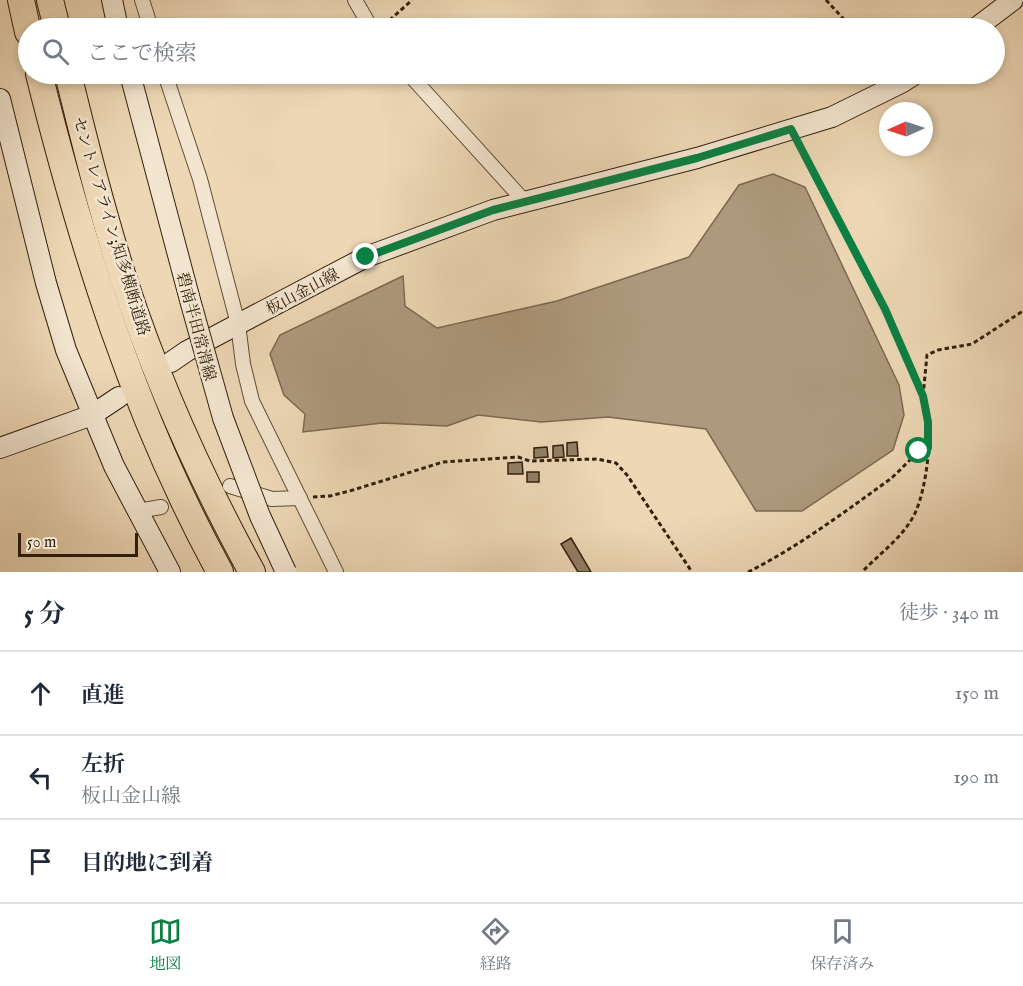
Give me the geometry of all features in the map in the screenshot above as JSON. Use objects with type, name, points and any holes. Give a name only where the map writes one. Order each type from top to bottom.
[{"type":"highway","points":[[21,0],[25,18]]},
{"type":"highway","points":[[50,0],[54,18]]},
{"type":"highway","name":"セントレアライン;知多横断道路","points":[[42,84],[74,208],[120,350],[174,481],[220,572]]},
{"type":"highway","name":"セントレアライン;知多横断道路","points":[[71,84],[93,173],[124,279],[144,335],[196,463],[252,572]]},
{"type":"main road","points":[[112,0],[116,18]]},
{"type":"main road","points":[[989,18],[1013,0]]},
{"type":"main road","name":"碧南半田常滑線","points":[[132,84],[223,418],[260,516],[286,572]]},
{"type":"main road","name":"板山金山線","points":[[171,362],[366,257],[493,210],[697,158],[832,117],[900,84]]},
{"type":"main road","points":[[0,99],[46,283],[66,350],[114,466],[170,572]]},
{"type":"main road","points":[[0,448],[92,415],[119,397]]},
{"type":"street","points":[[142,0],[148,18]]},
{"type":"street","points":[[355,0],[365,18]]},
{"type":"street","points":[[168,84],[200,179],[238,324],[243,364],[252,401],[336,572]]},
{"type":"street","points":[[418,84],[525,202]]},
{"type":"street","points":[[230,486],[272,499],[300,498]]},
{"type":"street","points":[[138,512],[161,507]]},
{"type":"path","points":[[392,18],[412,0]]},
{"type":"path","points":[[826,0],[843,18]]},
{"type":"path","points":[[791,129],[885,309],[923,396],[928,422],[928,448],[923,488],[915,513],[893,543],[862,572]]},
{"type":"path","points":[[923,396],[927,355],[938,350],[972,344],[1023,311]]},
{"type":"path","points":[[748,572],[825,526],[892,478],[919,451],[928,448]]},
{"type":"path","points":[[300,498],[330,496],[443,462],[518,457],[530,461],[597,459],[615,463],[627,475],[692,572]]},
{"type":"shaded area","points":[[773,174],[805,187],[899,385],[904,415],[893,450],[802,511],[756,511],[706,429],[608,417],[541,422],[478,415],[447,426],[382,423],[303,432],[305,414],[284,395],[270,354],[280,335],[403,276],[405,306],[437,328],[557,301],[689,257],[739,185]]},
{"type":"building","points":[[577,442],[578,456],[567,456],[567,443]]},
{"type":"building","points":[[563,445],[564,457],[553,458],[553,446]]},
{"type":"building","points":[[547,447],[548,457],[534,458],[534,448]]},
{"type":"building","points":[[522,462],[523,474],[508,474],[508,463]]},
{"type":"building","points":[[527,472],[539,472],[539,482],[527,482]]},
{"type":"building","points":[[571,538],[591,572],[578,572],[561,544]]},
{"type":"route","points":[[366,257],[493,210],[697,158],[791,129],[885,309],[923,396],[928,422],[928,448],[919,451]]}]
